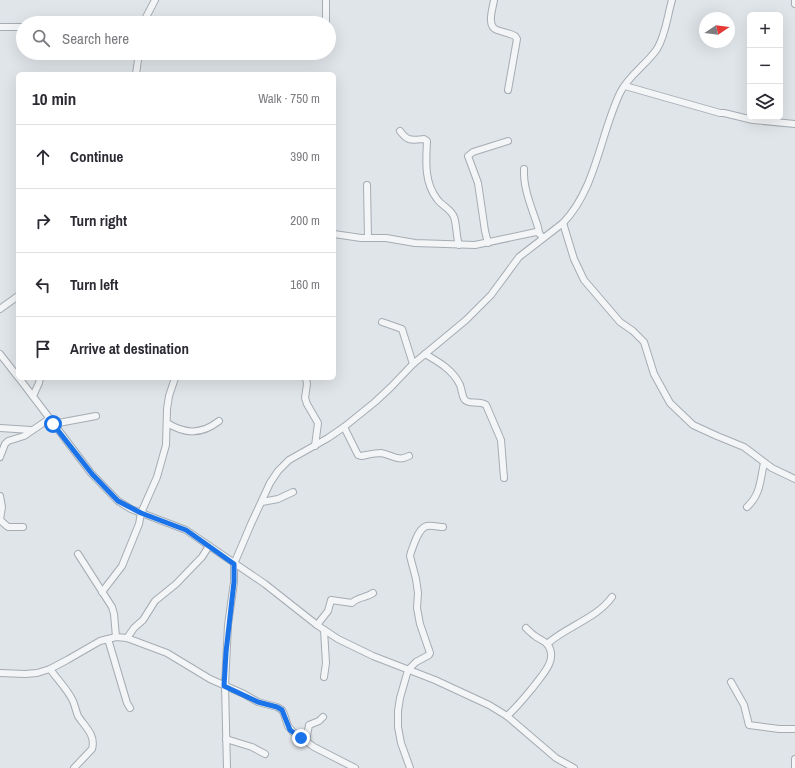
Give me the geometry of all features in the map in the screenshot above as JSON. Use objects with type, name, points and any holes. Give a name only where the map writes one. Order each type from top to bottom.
[{"type":"street","points":[[147,16],[155,0]]},
{"type":"street","points":[[326,0],[326,16]]},
{"type":"street","points":[[494,0],[491,20],[492,26],[494,29],[515,36],[517,39],[508,90]]},
{"type":"street","points":[[227,768],[224,686],[226,652],[234,582],[234,564],[270,482],[289,460],[315,446],[344,427],[391,387],[413,364],[466,320],[491,296],[519,257],[568,218],[589,181],[599,154],[610,116],[621,92],[656,50],[664,36],[666,20],[672,0]]},
{"type":"street","points":[[0,27],[16,27]]},
{"type":"street","points":[[136,72],[138,60]]},
{"type":"street","points":[[625,86],[720,114],[724,113],[766,122],[795,124]]},
{"type":"street","points":[[400,131],[404,137],[409,139],[424,139],[427,141],[426,156],[428,177],[436,198],[452,212],[459,245]]},
{"type":"street","points":[[488,243],[477,179],[468,156],[473,152],[508,141]]},
{"type":"street","points":[[524,169],[523,179],[525,189],[538,227],[538,232],[543,238]]},
{"type":"street","points":[[367,186],[368,238]]},
{"type":"street","points":[[563,223],[574,258],[584,280],[620,322],[633,331],[644,342],[654,374],[670,403],[693,425],[744,447],[764,463],[795,479]]},
{"type":"street","points":[[336,234],[368,238],[386,238],[416,243],[475,245],[532,232],[538,232]]},
{"type":"street","points":[[0,309],[16,297]]},
{"type":"street","points":[[382,322],[402,330],[413,364]]},
{"type":"street","points":[[0,354],[16,374]]},
{"type":"street","points":[[425,354],[442,364],[451,372],[459,384],[465,400],[468,402],[481,402],[486,405],[501,440],[504,478]]},
{"type":"street","points":[[20,380],[92,474],[118,501],[141,513],[186,530],[265,584],[317,625],[338,639],[373,656],[435,680],[508,716],[556,758],[574,768]]},
{"type":"street","points":[[33,396],[40,380]]},
{"type":"street","points":[[102,592],[122,566],[139,524],[141,513],[157,477],[166,444],[167,409],[169,396],[174,380]]},
{"type":"street","points":[[306,380],[306,404],[318,423],[315,446]]},
{"type":"street","points":[[0,457],[5,444],[8,441],[24,436],[31,430],[51,422],[96,416]]},
{"type":"street","points":[[166,422],[176,428],[190,432],[211,428],[218,421]]},
{"type":"street","points":[[344,427],[358,456],[381,454],[400,459],[404,459],[409,456]]},
{"type":"street","points":[[0,428],[31,430]]},
{"type":"street","points":[[747,506],[757,495],[764,463]]},
{"type":"street","points":[[262,502],[278,499],[293,492]]},
{"type":"street","points":[[0,496],[2,508],[0,520],[8,527],[23,527]]},
{"type":"street","points":[[410,768],[401,743],[398,727],[398,711],[402,688],[408,670],[416,662],[430,653],[419,620],[417,603],[418,587],[411,560],[411,552],[423,528],[429,526],[444,527]]},
{"type":"street","points":[[127,638],[134,628],[143,620],[155,601],[176,584],[202,557],[210,546]]},
{"type":"street","points":[[78,554],[112,607],[116,637]]},
{"type":"street","points":[[317,625],[328,611],[330,600],[352,603],[354,600],[365,598],[373,594]]},
{"type":"street","points":[[547,644],[560,633],[606,606],[612,597]]},
{"type":"street","points":[[508,716],[522,703],[547,670],[551,655],[547,644],[526,628]]},
{"type":"street","points":[[324,630],[326,663],[324,677]]},
{"type":"street","points":[[0,673],[37,673],[50,669],[100,641],[116,637],[127,638],[167,653],[210,679],[258,702],[277,707],[282,710],[290,730],[314,747],[355,768]]},
{"type":"street","points":[[108,639],[127,703],[130,708]]},
{"type":"street","points":[[50,669],[70,696],[77,714],[90,730],[93,745],[92,749],[74,768]]},
{"type":"street","points":[[731,682],[744,705],[749,725],[760,728],[795,729]]},
{"type":"street","points":[[306,741],[309,725],[319,721],[323,717]]},
{"type":"street","points":[[226,739],[252,747],[265,754]]},
{"type":"street","points":[[795,759],[795,768]]},
{"type":"route","points":[[53,424],[92,474],[118,501],[131,509],[174,524],[186,530],[234,564],[234,582],[228,625],[224,686],[244,694],[258,702],[277,707],[282,710],[290,730],[301,738]]}]
